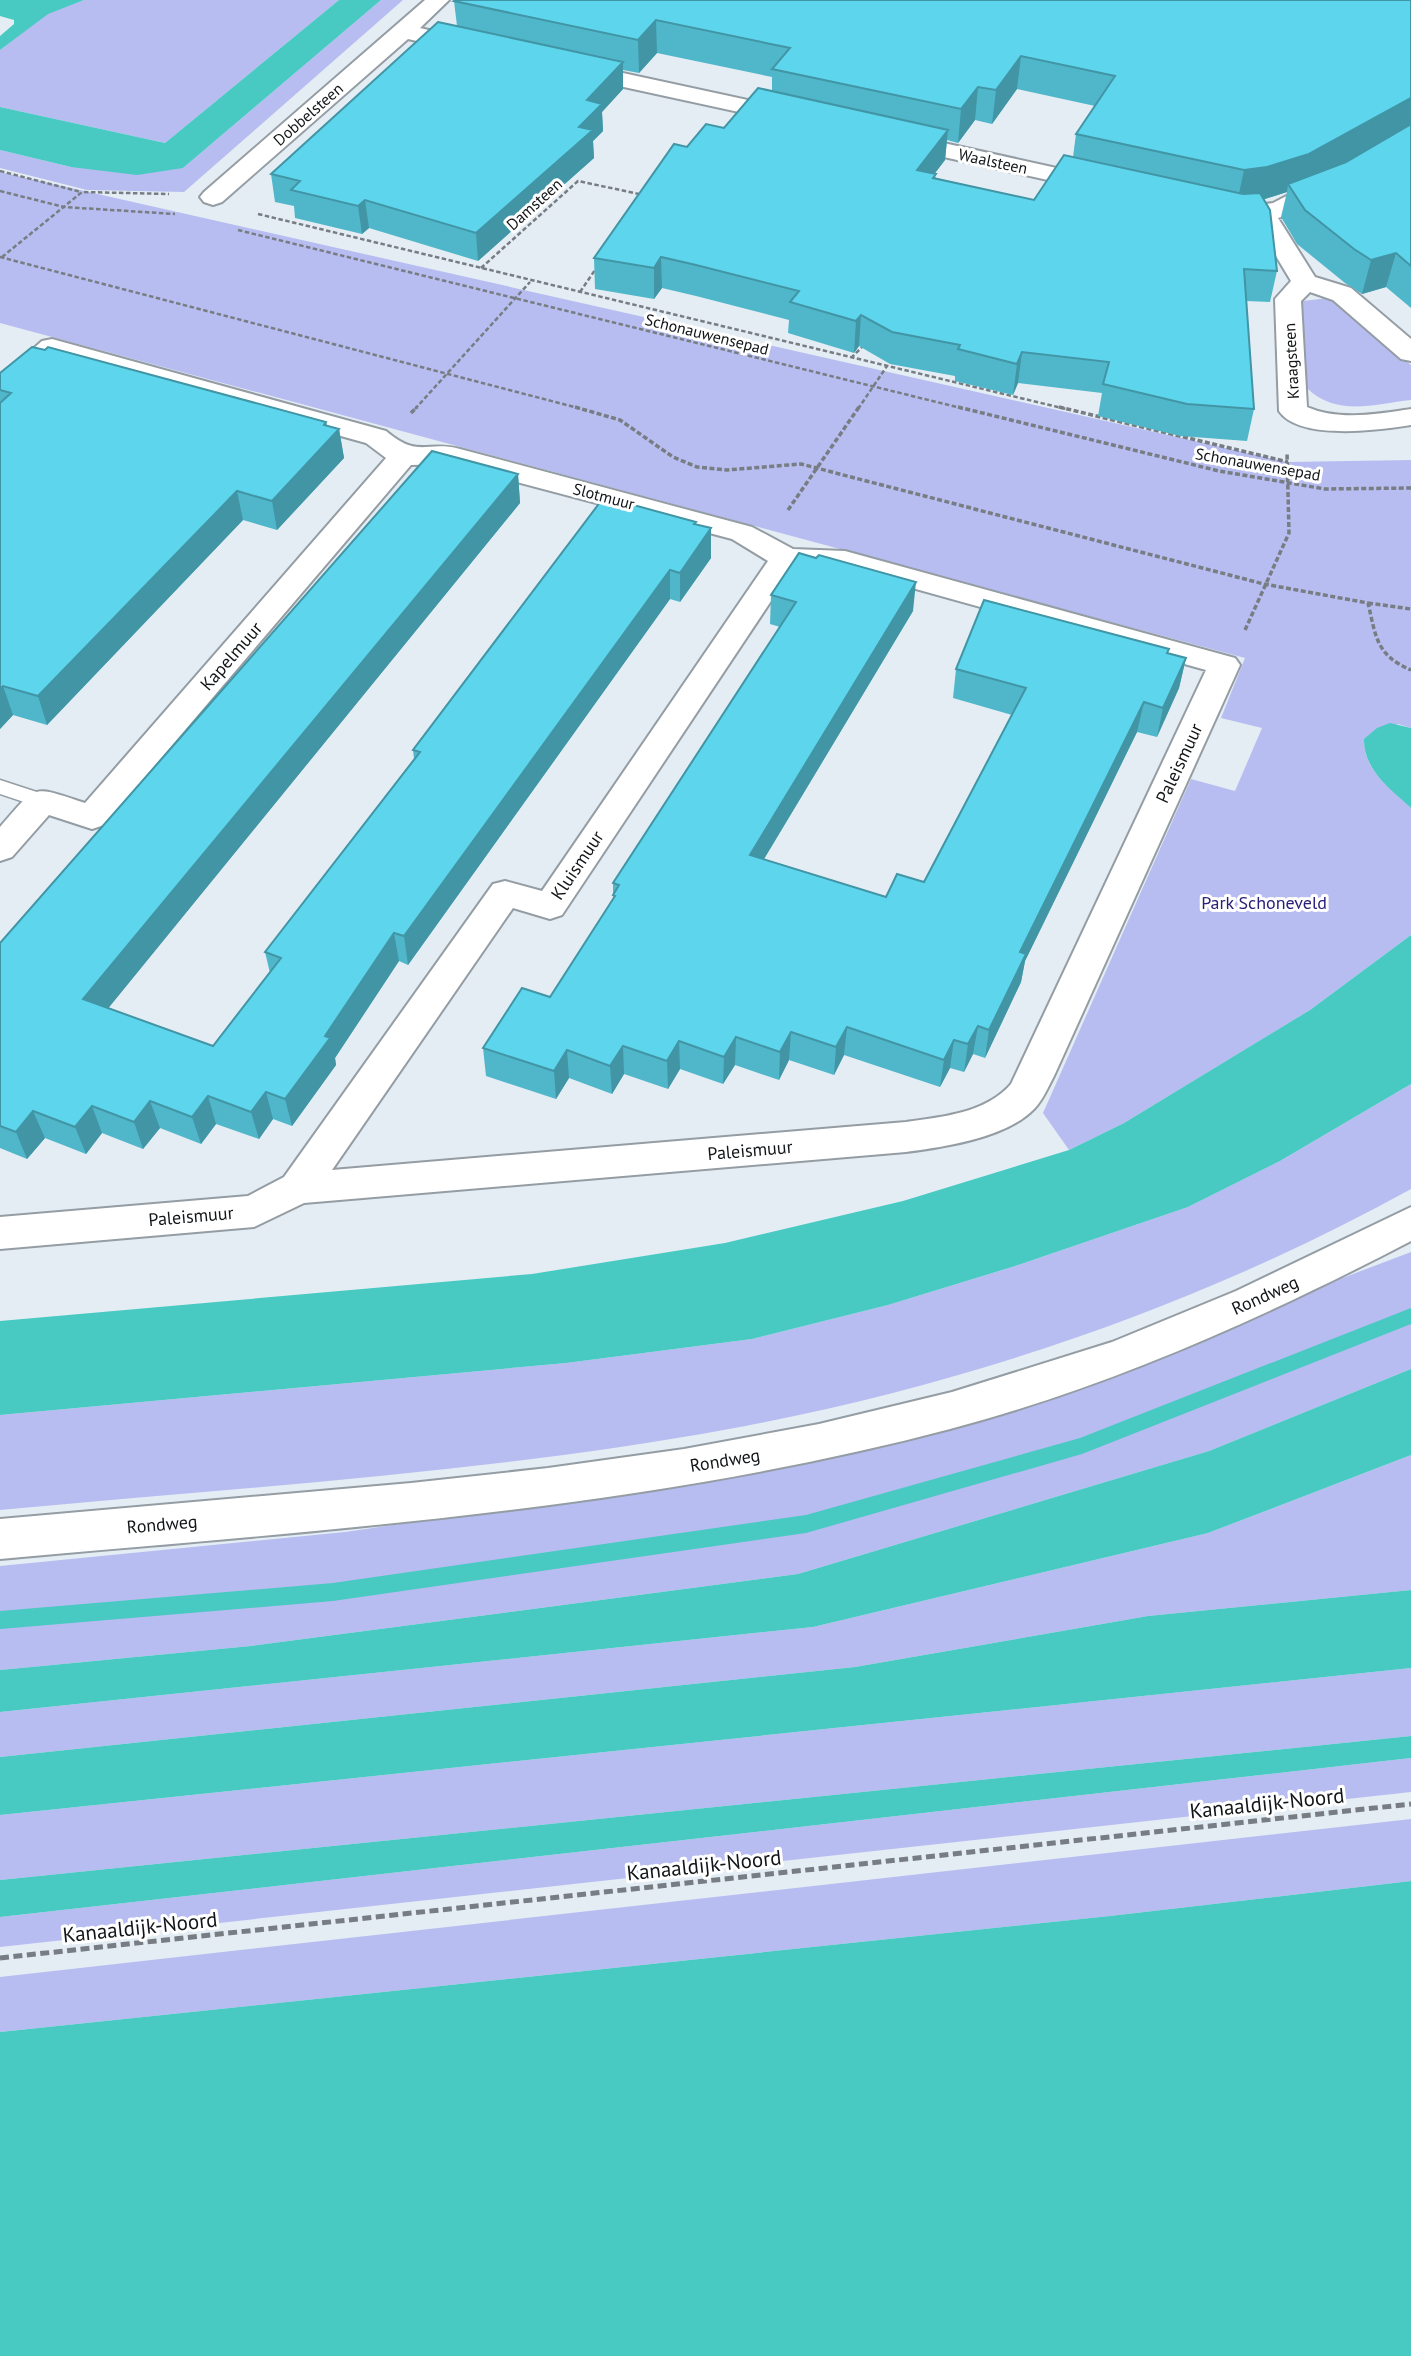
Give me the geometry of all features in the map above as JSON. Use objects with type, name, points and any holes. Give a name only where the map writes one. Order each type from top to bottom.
[{"type":"street","points":[[403,32],[438,0]]},
{"type":"street","points":[[403,32],[496,52]]},
{"type":"street","name":"Dobbelsteen","points":[[213,197],[403,32]]},
{"type":"street","points":[[549,64],[814,122]]},
{"type":"street","name":"Waalsteen","points":[[867,133],[1130,191]]},
{"type":"street","points":[[1196,206],[1237,214],[1263,213],[1293,205],[1411,139]]},
{"type":"street","points":[[1263,213],[1305,282],[1342,294],[1411,353]]},
{"type":"street","name":"Kraagsteen","points":[[1305,282],[1287,299],[1293,411],[1320,422],[1388,421],[1411,417]]},
{"type":"street","name":"Slotmuur","points":[[0,392],[52,347],[376,437],[393,450],[415,458],[450,455],[742,533],[774,552],[800,561],[845,560],[1224,665]]},
{"type":"street","name":"Kapelmuur","points":[[43,801],[92,817],[393,450]]},
{"type":"street","name":"Kluismuur","points":[[298,1188],[505,893],[550,905],[774,552]]},
{"type":"street","name":"Paleismuur","points":[[0,1233],[254,1211],[298,1188],[906,1137],[964,1125],[1014,1105],[1027,1092],[1035,1076],[1224,665]]},
{"type":"street","points":[[0,849],[43,801]]},
{"type":"street","name":"Rondweg","points":[[0,1539],[505,1493],[761,1455],[925,1417],[1084,1370],[1276,1292],[1411,1223]]},
{"type":"lane","name":"Kapelmuur","points":[[0,787],[43,801]]},
{"type":"path","points":[[0,171],[82,192]]},
{"type":"path","name":"Damsteen","points":[[481,269],[578,181],[647,196]]},
{"type":"path","points":[[0,191],[64,207],[156,211],[179,215]]},
{"type":"path","points":[[1,258],[64,207]]},
{"type":"path","points":[[246,211],[1288,462]]},
{"type":"path","name":"Schonauwensepad","points":[[229,228],[1219,471],[1288,484],[1361,490],[1411,488]]},
{"type":"path","points":[[1,258],[627,422],[662,452],[687,464],[719,470],[748,470],[776,463],[816,467],[1264,584],[1411,609]]},
{"type":"path","points":[[580,292],[602,260]]},
{"type":"path","points":[[393,450],[446,375],[530,281]]},
{"type":"path","points":[[852,358],[868,339]]},
{"type":"path","points":[[924,376],[930,364]]},
{"type":"path","points":[[774,552],[816,467],[887,366]]},
{"type":"path","points":[[1224,665],[1236,650],[1289,533],[1288,484]]},
{"type":"path","points":[[1368,603],[1381,650],[1386,658],[1411,670]]},
{"type":"path","name":"Kanaaldijk-Noord","points":[[0,1958],[1411,1804]]},
{"type":"green space","points":[[84,0],[339,0],[165,143],[0,107],[0,50],[48,13]]},
{"type":"green space","points":[[381,0],[403,0],[184,192],[87,190],[0,168],[0,150],[71,167],[183,168]]},
{"type":"green space","name":"Park Schoneveld","points":[[0,172],[1288,462],[1411,460],[1411,728],[1398,724],[1364,739],[1368,760],[1379,778],[1411,808],[1411,935],[1310,1010],[1124,1123],[1069,1150],[1043,1113],[1191,779],[1235,791],[1262,728],[1221,718],[1245,658],[0,323]]},
{"type":"green space","points":[[1328,298],[1337,302],[1411,365],[1411,400],[1369,406],[1343,406],[1318,397],[1307,388],[1300,307],[1303,301]]},
{"type":"green space","points":[[1411,1084],[1411,1189],[1331,1231],[1165,1305],[993,1365],[818,1411],[639,1444],[457,1468],[0,1510],[0,1415],[566,1363],[752,1339],[888,1305],[1012,1267],[1188,1207],[1280,1161]]},
{"type":"green space","points":[[1411,1252],[1411,1369],[1209,1451],[798,1574],[251,1646],[0,1670],[0,1566],[345,1532],[743,1474],[1274,1304]]},
{"type":"green space","points":[[1411,1455],[1411,1590],[1148,1616],[855,1667],[0,1757],[0,1712],[813,1627],[1208,1533]]},
{"type":"green space","points":[[1411,1668],[1411,1736],[0,1880],[0,1815]]},
{"type":"green space","points":[[1411,1758],[1411,1792],[0,1947],[0,1917]]},
{"type":"green space","points":[[1411,1819],[1411,1881],[1110,1916],[0,2032],[0,1977]]},
{"type":"shaded area","points":[[0,0],[84,0],[48,14],[0,50],[0,36],[14,24],[14,20],[0,16]]},
{"type":"shaded area","points":[[339,0],[381,0],[183,168],[137,175],[71,167],[0,150],[0,107],[165,143]]},
{"type":"shaded area","points":[[1390,723],[1411,728],[1411,808],[1379,778],[1365,750],[1364,739],[1377,728]]},
{"type":"shaded area","points":[[1411,935],[1411,1084],[1280,1161],[1188,1207],[1012,1267],[888,1305],[752,1339],[566,1363],[0,1415],[0,1321],[532,1274],[725,1243],[903,1201],[1069,1150],[1124,1123],[1310,1010]]},
{"type":"shaded area","points":[[1411,1369],[1411,1455],[1208,1533],[813,1627],[0,1712],[0,1670],[251,1646],[798,1574],[1209,1451]]},
{"type":"shaded area","points":[[1411,1590],[1411,1668],[0,1815],[0,1757],[855,1667],[1148,1616]]},
{"type":"shaded area","points":[[1411,1736],[1411,1758],[0,1917],[0,1880]]},
{"type":"shaded area","points":[[1411,1881],[1411,2356],[0,2356],[0,2032],[1110,1916]]},
{"type":"building","points":[[1411,0],[1411,98],[1309,154],[1267,167],[1244,170],[1076,134],[1115,76],[1021,56],[996,90],[978,87],[961,109],[772,69],[790,48],[656,20],[638,40],[454,1]]},
{"type":"building","points":[[438,22],[623,62],[587,100],[602,104],[579,127],[593,130],[476,233],[365,200],[358,206],[291,190],[300,181],[271,174]]},
{"type":"building","points":[[758,88],[948,130],[917,170],[936,174],[933,178],[1034,200],[1064,155],[1243,194],[1260,193],[1270,210],[1277,271],[1244,269],[1254,409],[1187,404],[1103,384],[1109,362],[1022,352],[1017,364],[958,349],[960,345],[892,332],[861,315],[856,321],[790,302],[799,291],[696,265],[661,257],[654,268],[594,258],[674,144],[687,147],[706,124],[724,128]]},
{"type":"building","points":[[1411,124],[1411,266],[1396,253],[1371,260],[1354,249],[1305,210],[1288,184],[1346,162]]},
{"type":"building","points":[[32,347],[45,350],[48,347],[326,422],[324,425],[339,429],[272,501],[237,491],[38,696],[3,686],[0,689],[0,403],[11,393],[0,390],[0,373]]},
{"type":"building","points":[[432,451],[518,474],[83,999],[213,1046],[281,958],[265,952],[420,752],[413,750],[604,497],[711,528],[680,573],[670,570],[404,936],[394,933],[325,1036],[330,1038],[285,1099],[266,1092],[251,1112],[208,1096],[192,1117],[150,1101],[134,1122],[92,1106],[75,1127],[33,1111],[16,1132],[0,1126],[0,943]]},
{"type":"building","points":[[799,553],[816,558],[819,555],[916,582],[750,855],[886,897],[897,874],[924,882],[1026,688],[956,669],[984,600],[1169,649],[1167,653],[1186,658],[1163,708],[1144,702],[1020,952],[1026,954],[989,1030],[978,1026],[968,1044],[954,1040],[944,1060],[847,1027],[836,1047],[791,1032],[780,1052],[736,1037],[724,1057],[679,1041],[667,1061],[623,1046],[610,1066],[567,1050],[554,1071],[483,1048],[522,988],[550,997],[615,896],[613,895],[619,885],[613,883],[796,602],[771,595]]},
{"type":"waterway","points":[[0,1620],[333,1592],[806,1524],[1082,1446],[1411,1316]]}]
